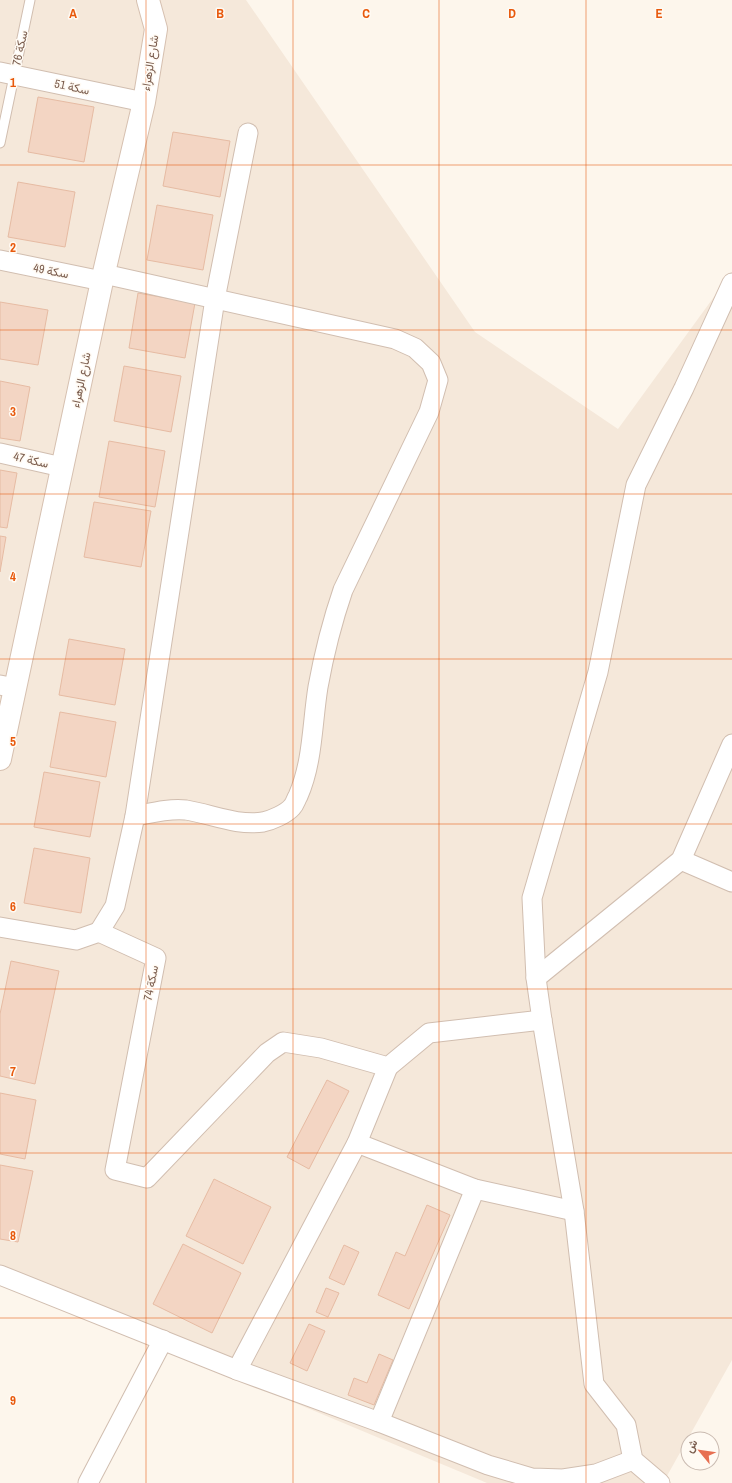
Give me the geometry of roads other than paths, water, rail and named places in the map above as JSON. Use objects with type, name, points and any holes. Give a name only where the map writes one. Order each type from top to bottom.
[{"type":"street","name":"شارع الزهراء","points":[[0,759],[8,686],[62,467],[103,278],[144,102],[156,29],[148,0]]},
{"type":"street","name":"سكة 51","points":[[7,74],[144,102]]},
{"type":"street","points":[[0,927],[76,940],[99,932],[115,906],[135,816],[215,299],[248,133]]},
{"type":"street","name":"سكة 49","points":[[0,260],[215,299],[395,339],[415,348],[431,363],[438,380],[429,412],[344,590],[333,619],[318,687],[309,764],[293,807],[279,816],[265,821],[251,823],[185,810],[171,810],[135,816]]},
{"type":"street","points":[[660,1483],[633,1460],[626,1425],[594,1384],[574,1211],[536,978],[532,898],[598,672],[636,485],[684,388],[732,283]]},
{"type":"street","name":"سكة 47","points":[[0,453],[62,467]]},
{"type":"street","points":[[536,978],[681,860],[732,744]]},
{"type":"street","points":[[681,860],[732,882]]},
{"type":"street","name":"سكة 74","points":[[99,932],[156,958],[115,1170],[147,1178],[267,1053],[283,1042],[321,1048],[388,1067]]},
{"type":"street","points":[[237,1370],[357,1143],[388,1067],[429,1033],[542,1020]]},
{"type":"street","points":[[357,1143],[475,1189],[574,1211]]},
{"type":"street","points":[[379,1422],[475,1189]]},
{"type":"street","points":[[0,1275],[237,1370],[379,1422],[488,1465],[532,1478],[562,1481],[596,1474],[633,1460]]},
{"type":"street","points":[[88,1483],[163,1340]]},
{"type":"lane","name":"سكة 76","points":[[0,143],[7,74],[30,0]]}]
